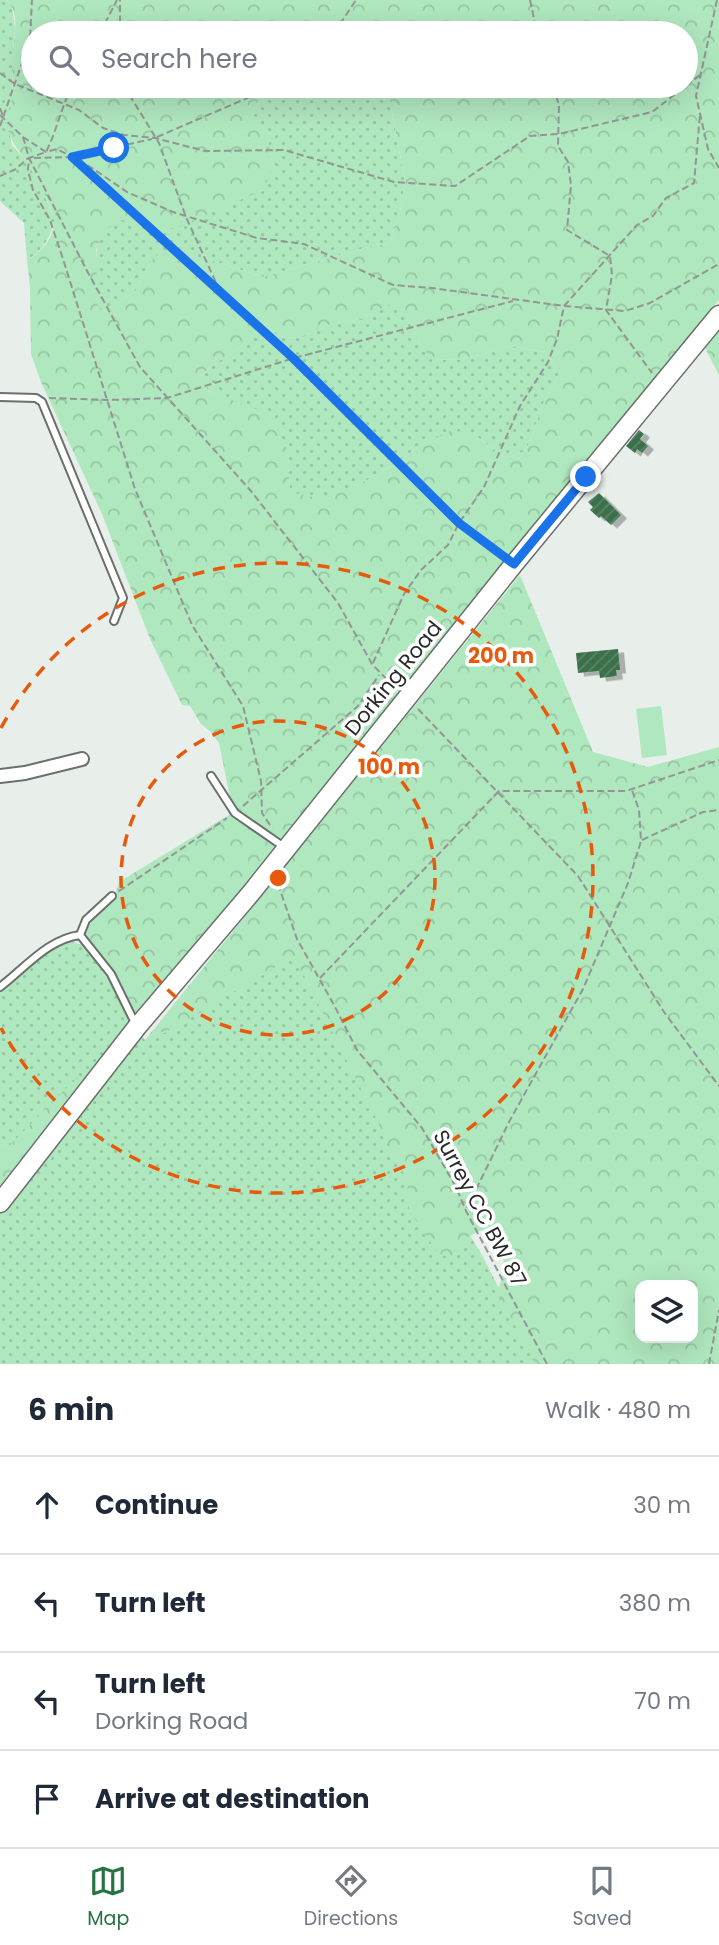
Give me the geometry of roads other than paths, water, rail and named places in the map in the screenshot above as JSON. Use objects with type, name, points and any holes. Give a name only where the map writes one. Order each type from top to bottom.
[{"type":"main road","name":"Dorking Road","points":[[0,1203],[137,1027],[251,893],[514,564],[719,315]]},
{"type":"street","points":[[0,776],[82,759]]},
{"type":"lane","points":[[0,397],[38,398],[42,402],[123,598],[114,621]]},
{"type":"lane","points":[[211,776],[235,813],[286,848]]},
{"type":"lane","points":[[80,935],[86,920],[112,896]]},
{"type":"lane","points":[[80,935],[111,974],[137,1027]]},
{"type":"lane","points":[[0,987],[49,946],[61,939],[80,935]]}]
